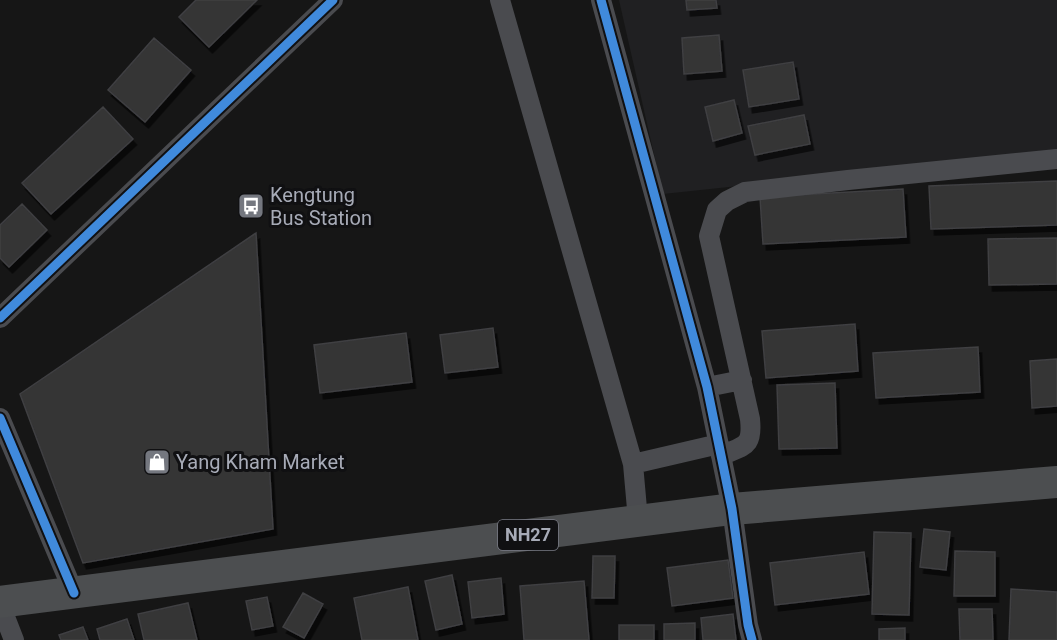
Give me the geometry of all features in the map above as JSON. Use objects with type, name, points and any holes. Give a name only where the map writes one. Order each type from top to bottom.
[{"type":"highway","name":"NH27","points":[[0,603],[732,508],[1057,482]]},
{"type":"street","points":[[0,318],[333,0]]},
{"type":"street","points":[[500,0],[633,464],[638,520]]},
{"type":"street","points":[[601,0],[707,387],[732,508],[752,640]]},
{"type":"street","points":[[633,464],[743,446],[751,439],[750,419],[742,380],[709,236],[717,210],[727,201],[745,192],[1057,159]]},
{"type":"street","points":[[707,387],[742,380]]},
{"type":"street","points":[[0,418],[75,594]]},
{"type":"street","points":[[0,603],[14,640]]},
{"type":"shaded area","points":[[619,0],[1057,0],[1057,152],[663,194]]},
{"type":"building","points":[[196,0],[257,0],[209,47],[179,17]]},
{"type":"building","points":[[686,0],[716,0],[717,8],[687,10]]},
{"type":"building","points":[[719,35],[722,71],[684,74],[682,38]]},
{"type":"building","points":[[154,38],[191,70],[145,122],[108,90]]},
{"type":"building","points":[[793,62],[799,99],[749,107],[743,70]]},
{"type":"building","points":[[734,100],[742,133],[713,141],[705,107]]},
{"type":"building","points":[[103,107],[133,139],[51,214],[22,183]]},
{"type":"building","points":[[804,115],[810,144],[755,155],[748,126]]},
{"type":"building","points":[[1057,181],[1057,225],[931,229],[929,186]]},
{"type":"building","points":[[903,189],[906,237],[763,244],[760,197]]},
{"type":"building","points":[[22,204],[47,230],[9,267],[0,258],[0,225]]},
{"type":"building","name":"Yang Kham Market","points":[[256,233],[273,529],[83,563],[20,394]]},
{"type":"building","points":[[1057,238],[1057,284],[989,285],[988,239]]},
{"type":"building","points":[[855,324],[858,371],[766,378],[762,331]]},
{"type":"building","points":[[493,328],[498,367],[445,373],[440,335]]},
{"type":"building","points":[[406,333],[412,382],[320,393],[314,345]]},
{"type":"building","points":[[978,347],[980,392],[876,398],[873,353]]},
{"type":"building","points":[[1057,359],[1057,406],[1032,408],[1030,361]]},
{"type":"building","points":[[835,383],[837,448],[779,449],[777,385]]},
{"type":"building","points":[[924,529],[950,532],[946,570],[920,567]]},
{"type":"building","points":[[874,532],[911,533],[909,615],[872,614]]},
{"type":"building","points":[[955,551],[995,552],[995,596],[954,596]]},
{"type":"building","points":[[864,552],[869,594],[775,605],[770,563]]},
{"type":"building","points":[[593,556],[615,556],[614,598],[592,598]]},
{"type":"building","points":[[728,560],[733,598],[672,606],[667,568]]},
{"type":"building","points":[[452,575],[462,624],[436,630],[425,581]]},
{"type":"building","points":[[501,578],[504,614],[472,618],[468,582]]},
{"type":"building","points":[[584,581],[589,640],[524,640],[520,586]]},
{"type":"building","points":[[408,587],[418,640],[362,640],[354,598]]},
{"type":"building","points":[[1011,589],[1057,592],[1057,640],[1009,640]]},
{"type":"building","points":[[303,593],[323,604],[304,638],[283,627]]},
{"type":"building","points":[[267,597],[273,626],[252,630],[246,601]]},
{"type":"building","points":[[188,603],[197,640],[144,640],[138,614]]},
{"type":"building","points":[[959,609],[992,609],[993,640],[960,640]]},
{"type":"building","points":[[733,614],[736,640],[703,640],[701,618]]},
{"type":"building","points":[[127,619],[134,640],[100,640],[97,629]]},
{"type":"building","points":[[695,623],[695,640],[664,640],[664,624]]},
{"type":"building","points":[[619,625],[654,625],[654,640],[619,640]]},
{"type":"building","points":[[83,627],[88,640],[61,640],[59,635]]},
{"type":"building","points":[[905,628],[905,640],[879,640],[879,629]]},
{"type":"cycle path","points":[[0,318],[333,0]]},
{"type":"cycle path","points":[[601,0],[707,387],[732,509],[752,640]]},
{"type":"cycle path","points":[[0,418],[74,593]]},
{"type":"place","name":"Kengtung Bus Station","points":[[251,206]]},
{"type":"place","name":"Yang Kham Market","points":[[157,462]]}]
